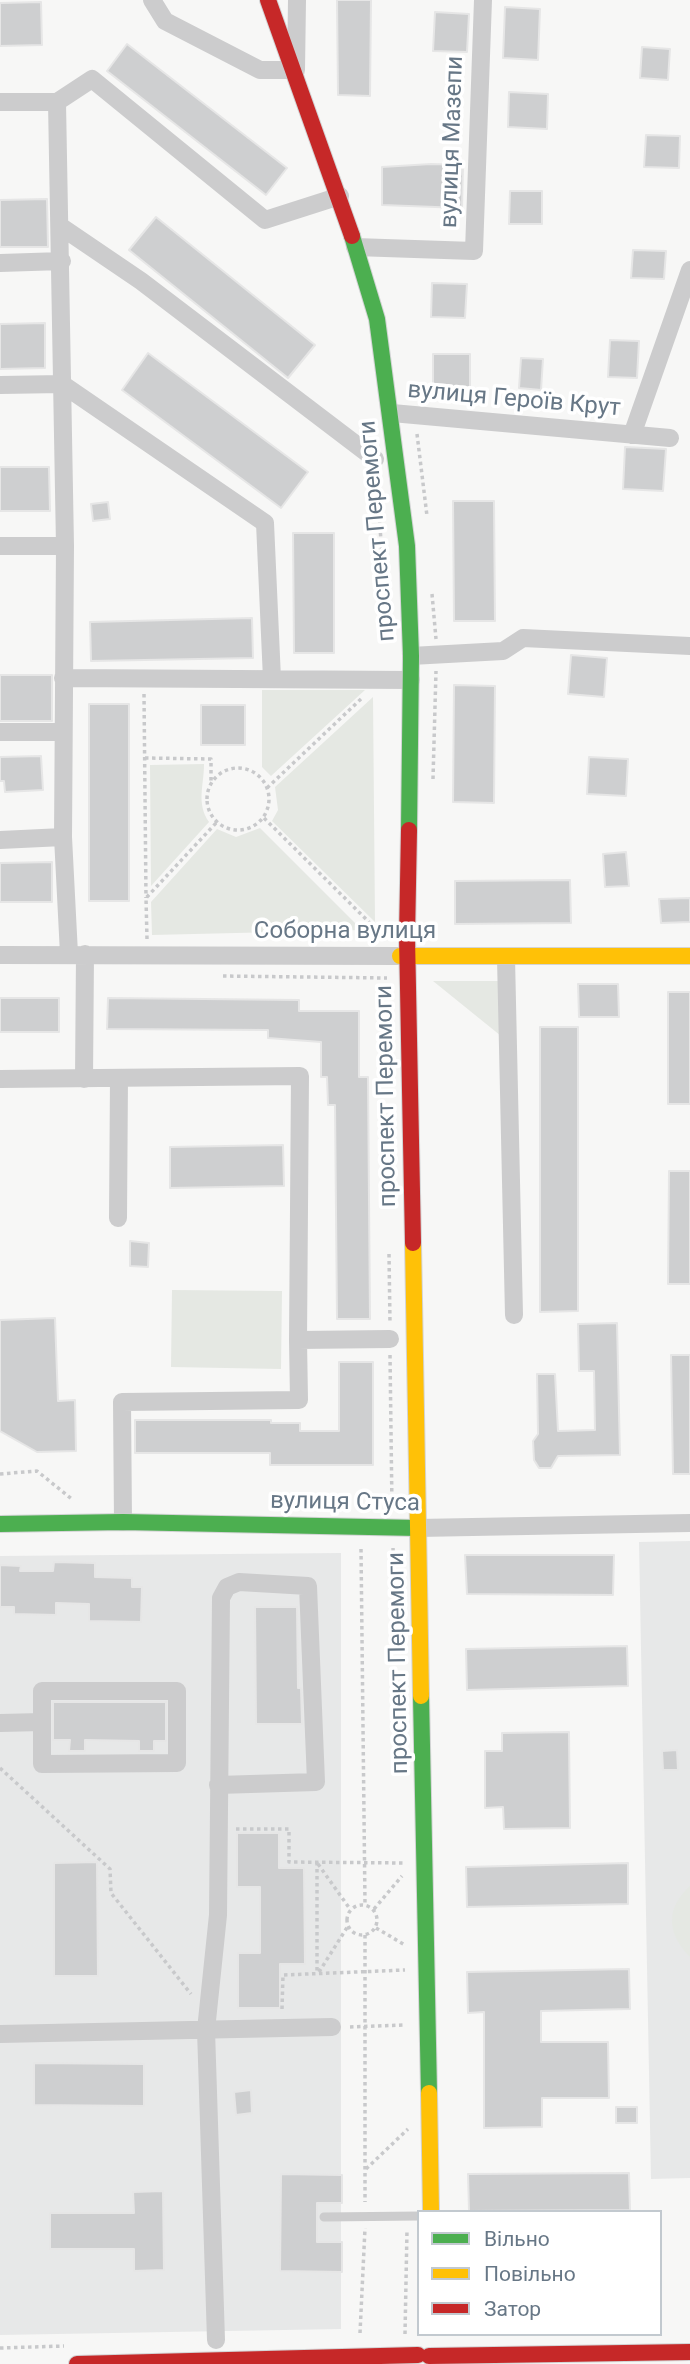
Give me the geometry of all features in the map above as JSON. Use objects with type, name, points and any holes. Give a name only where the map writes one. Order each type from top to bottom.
[{"type":"street","points":[[152,0],[165,21],[260,70],[296,70],[297,0]]},
{"type":"street","name":"проспект Перемоги","points":[[268,0],[296,70],[340,196],[377,318],[392,413],[407,546],[411,680],[398,956],[418,1528],[431,2210]]},
{"type":"street","name":"вулиця Мазепи","points":[[355,247],[474,251],[483,0]]},
{"type":"street","points":[[0,102],[57,102],[92,79],[265,220],[340,196]]},
{"type":"street","points":[[57,102],[62,261],[65,546],[63,837],[77,954],[84,1079]]},
{"type":"street","points":[[60,226],[141,281],[375,459]]},
{"type":"street","points":[[0,263],[62,261]]},
{"type":"street","name":"вулиця Героїв Крут","points":[[632,435],[690,270]]},
{"type":"street","points":[[0,386],[62,384],[265,523],[272,679]]},
{"type":"street","name":"вулиця Героїв Крут","points":[[392,413],[670,438]]},
{"type":"street","points":[[0,547],[65,546]]},
{"type":"street","points":[[411,656],[503,651],[523,638],[690,646]]},
{"type":"street","points":[[63,678],[411,680]]},
{"type":"street","points":[[0,732],[62,732]]},
{"type":"street","points":[[0,840],[63,837]]},
{"type":"street","name":"Соборна вулиця","points":[[0,955],[506,958],[690,956]]},
{"type":"street","points":[[506,958],[514,1315]]},
{"type":"street","points":[[0,1079],[300,1076],[299,1400],[121,1402],[123,1522]]},
{"type":"street","points":[[118,1078],[118,1218]]},
{"type":"street","points":[[298,1340],[390,1339]]},
{"type":"street","name":"вулиця Стуса","points":[[0,1524],[123,1522],[418,1528],[690,1523]]},
{"type":"street","points":[[216,2340],[207,2023],[218,1916],[218,1785],[221,1598],[227,1587],[239,1582],[309,1586],[316,1782],[218,1785]]},
{"type":"street","points":[[42,1691],[177,1691],[177,1763],[42,1764],[42,1722],[42,1691]]},
{"type":"street","points":[[0,1723],[42,1722]]},
{"type":"street","points":[[0,2034],[207,2023],[332,2028]]},
{"type":"street","points":[[425,2358],[428,2336]]},
{"type":"street","points":[[77,2364],[690,2352]]},
{"type":"lane","points":[[324,2217],[417,2217]]},
{"type":"path","points":[[378,500],[386,624]]},
{"type":"path","points":[[144,678],[147,944]]},
{"type":"path","points":[[267,788],[381,680]]},
{"type":"path","points":[[145,758],[211,759],[211,784],[207,804],[217,822],[226,827],[246,829],[263,818],[269,798],[262,779],[245,769],[225,770],[211,784]]},
{"type":"path","points":[[263,818],[386,937],[398,956]]},
{"type":"path","points":[[146,898],[217,822]]},
{"type":"path","points":[[361,1547],[365,1904]]},
{"type":"path","points":[[0,1768],[110,1869],[111,1893],[207,2023]]},
{"type":"path","points":[[220,1828],[289,1829],[289,1862],[406,1863]]},
{"type":"path","points":[[317,1862],[350,1910],[348,1926],[317,1973]]},
{"type":"path","points":[[317,1862],[317,1973]]},
{"type":"path","points":[[374,1909],[404,1873]]},
{"type":"path","points":[[350,1910],[365,1904]]},
{"type":"path","points":[[348,1926],[356,1933],[365,1935],[376,1928],[378,1918],[374,1909],[365,1904]]},
{"type":"path","points":[[376,1928],[405,1945]]},
{"type":"path","points":[[360,2333],[365,2216],[365,1935]]},
{"type":"path","points":[[284,2015],[284,1975],[405,1970]]},
{"type":"path","points":[[332,2028],[407,2025]]},
{"type":"path","points":[[365,2170],[408,2129]]},
{"type":"shaded area","points":[[262,690],[365,690],[271,776],[262,767]]},
{"type":"shaded area","points":[[373,697],[375,922],[272,821],[278,810],[275,787]]},
{"type":"shaded area","points":[[204,764],[202,801],[209,822],[151,886],[150,765]]},
{"type":"shaded area","points":[[260,828],[362,930],[152,935],[151,902],[217,829],[236,837]]},
{"type":"shaded area","points":[[433,981],[505,981],[506,1040]]},
{"type":"shaded area","points":[[172,1290],[282,1291],[281,1369],[171,1367]]},
{"type":"shaded area","points":[[690,1541],[690,2178],[651,2179],[639,1542]]},
{"type":"shaded area","points":[[341,1553],[341,2329],[0,2335],[0,1556]]},
{"type":"shaded area","points":[[690,1886],[690,1957],[677,1939],[672,1921],[676,1903]]},
{"type":"building","points":[[337,0],[371,0],[370,96],[338,95]]},
{"type":"building","points":[[41,2],[42,45],[0,46],[0,3]]},
{"type":"building","points":[[505,7],[540,9],[538,60],[503,58]]},
{"type":"building","points":[[435,12],[469,14],[467,52],[433,51]]},
{"type":"building","points":[[127,44],[287,168],[266,195],[107,71]]},
{"type":"building","points":[[642,47],[670,49],[668,80],[640,78]]},
{"type":"building","points":[[509,92],[548,94],[547,129],[508,127]]},
{"type":"building","points":[[646,135],[680,136],[679,168],[644,167]]},
{"type":"building","points":[[463,165],[462,208],[382,205],[382,167]]},
{"type":"building","points":[[510,191],[542,191],[542,224],[509,224]]},
{"type":"building","points":[[47,199],[48,247],[0,247],[0,200]]},
{"type":"building","points":[[156,217],[315,345],[288,378],[129,250]]},
{"type":"building","points":[[633,250],[666,251],[664,279],[631,278]]},
{"type":"building","points":[[432,283],[467,284],[465,318],[431,317]]},
{"type":"building","points":[[45,323],[45,368],[0,369],[0,324]]},
{"type":"building","points":[[610,340],[639,341],[637,378],[608,377]]},
{"type":"building","points":[[148,353],[308,472],[281,508],[122,390]]},
{"type":"building","points":[[433,354],[470,354],[470,387],[433,387]]},
{"type":"building","points":[[521,358],[543,359],[541,390],[519,388]]},
{"type":"building","points":[[625,447],[666,449],[663,491],[623,489]]},
{"type":"building","points":[[0,467],[49,467],[50,511],[0,511]]},
{"type":"building","points":[[453,501],[494,501],[495,621],[454,621]]},
{"type":"building","points":[[108,502],[110,519],[93,521],[91,504]]},
{"type":"building","points":[[293,533],[334,533],[334,653],[294,653]]},
{"type":"building","points":[[252,618],[253,658],[91,661],[90,622]]},
{"type":"building","points":[[571,655],[607,658],[604,697],[568,694]]},
{"type":"building","points":[[0,675],[52,675],[52,721],[0,721]]},
{"type":"building","points":[[454,685],[495,686],[494,803],[453,802]]},
{"type":"building","points":[[89,704],[129,704],[129,901],[89,901]]},
{"type":"building","points":[[201,705],[245,705],[245,745],[201,745]]},
{"type":"building","points":[[41,756],[43,790],[5,792],[4,781],[0,781],[0,757]]},
{"type":"building","points":[[589,757],[628,759],[626,796],[587,794]]},
{"type":"building","points":[[626,852],[629,886],[605,887],[603,854]]},
{"type":"building","points":[[52,862],[52,902],[0,902],[0,863]]},
{"type":"building","points":[[570,880],[571,923],[455,924],[455,881]]},
{"type":"building","points":[[690,898],[690,922],[661,923],[659,899]]},
{"type":"building","points":[[578,984],[618,984],[619,1017],[579,1017]]},
{"type":"building","points":[[668,992],[690,992],[690,1104],[668,1104]]},
{"type":"building","points":[[0,998],[59,998],[59,1032],[0,1032]]},
{"type":"building","points":[[108,998],[299,1000],[299,1011],[359,1011],[359,1077],[368,1077],[370,1319],[337,1319],[335,1105],[328,1105],[327,1077],[321,1077],[321,1042],[268,1038],[268,1030],[107,1029]]},
{"type":"building","points":[[540,1027],[578,1027],[578,1311],[540,1312]]},
{"type":"building","points":[[283,1145],[284,1186],[170,1188],[170,1147]]},
{"type":"building","points":[[669,1171],[690,1171],[690,1284],[668,1284]]},
{"type":"building","points":[[130,1241],[149,1243],[148,1267],[130,1266]]},
{"type":"building","points":[[55,1318],[58,1401],[75,1400],[76,1451],[37,1452],[0,1431],[0,1320]]},
{"type":"building","points":[[617,1323],[620,1455],[558,1456],[551,1468],[539,1468],[534,1460],[533,1441],[538,1434],[537,1374],[555,1374],[558,1431],[595,1430],[594,1371],[579,1371],[578,1324]]},
{"type":"building","points":[[671,1355],[690,1355],[690,1474],[673,1474]]},
{"type":"building","points":[[339,1362],[373,1362],[373,1465],[270,1465],[270,1453],[135,1453],[135,1420],[271,1420],[271,1423],[300,1423],[300,1431],[339,1431]]},
{"type":"building","points":[[465,1555],[614,1555],[613,1595],[467,1594]]},
{"type":"building","points":[[54,1562],[95,1563],[95,1577],[132,1578],[132,1587],[142,1587],[141,1622],[89,1621],[89,1604],[56,1603],[56,1615],[14,1614],[14,1607],[0,1607],[0,1565],[21,1566],[20,1571],[53,1571]]},
{"type":"building","points":[[255,1607],[297,1607],[298,1688],[301,1688],[302,1724],[256,1724]]},
{"type":"building","points":[[627,1646],[628,1686],[467,1690],[466,1649]]},
{"type":"building","points":[[53,1702],[166,1702],[166,1741],[154,1741],[154,1751],[139,1751],[139,1741],[85,1740],[85,1751],[69,1751],[70,1740],[53,1740]]},
{"type":"building","points":[[569,1732],[570,1828],[504,1829],[503,1807],[485,1808],[485,1751],[502,1751],[502,1733]]},
{"type":"building","points":[[677,1750],[678,1770],[663,1770],[662,1751]]},
{"type":"building","points":[[237,1833],[279,1833],[279,1868],[304,1868],[305,1964],[280,1964],[280,2008],[238,2008],[238,1953],[260,1953],[260,1887],[237,1887]]},
{"type":"building","points":[[97,1862],[98,1976],[54,1976],[54,1863]]},
{"type":"building","points":[[628,1863],[628,1904],[467,1907],[466,1867]]},
{"type":"building","points":[[629,1969],[630,2009],[541,2011],[541,2042],[608,2042],[609,2098],[542,2098],[542,2127],[484,2128],[484,2012],[468,2013],[467,1972]]},
{"type":"building","points":[[34,2063],[144,2064],[144,2106],[34,2105]]},
{"type":"building","points":[[251,2090],[252,2113],[236,2115],[234,2092]]},
{"type":"building","points":[[616,2107],[637,2107],[637,2123],[616,2123]]},
{"type":"building","points":[[629,2173],[630,2210],[469,2210],[468,2174]]},
{"type":"building","points":[[281,2174],[342,2175],[342,2203],[317,2203],[317,2242],[342,2242],[342,2272],[280,2271]]},
{"type":"building","points":[[163,2191],[164,2270],[134,2271],[134,2249],[50,2249],[50,2213],[134,2213],[133,2192]]},
{"type":"traffic: fast","points":[[352,236],[377,319],[407,546],[411,656],[409,830]]},
{"type":"traffic: fast","points":[[0,1524],[123,1522],[418,1528]]},
{"type":"traffic: fast","points":[[421,1696],[429,2093]]},
{"type":"traffic: slow","points":[[400,956],[690,956]]},
{"type":"traffic: slow","points":[[413,1243],[421,1696]]},
{"type":"traffic: slow","points":[[429,2093],[431,2210]]},
{"type":"traffic: jam","points":[[268,0],[352,236]]},
{"type":"traffic: jam","points":[[409,830],[407,937],[413,1243]]},
{"type":"traffic: jam","points":[[429,2356],[690,2352]]},
{"type":"traffic: jam","points":[[77,2364],[418,2355]]}]
